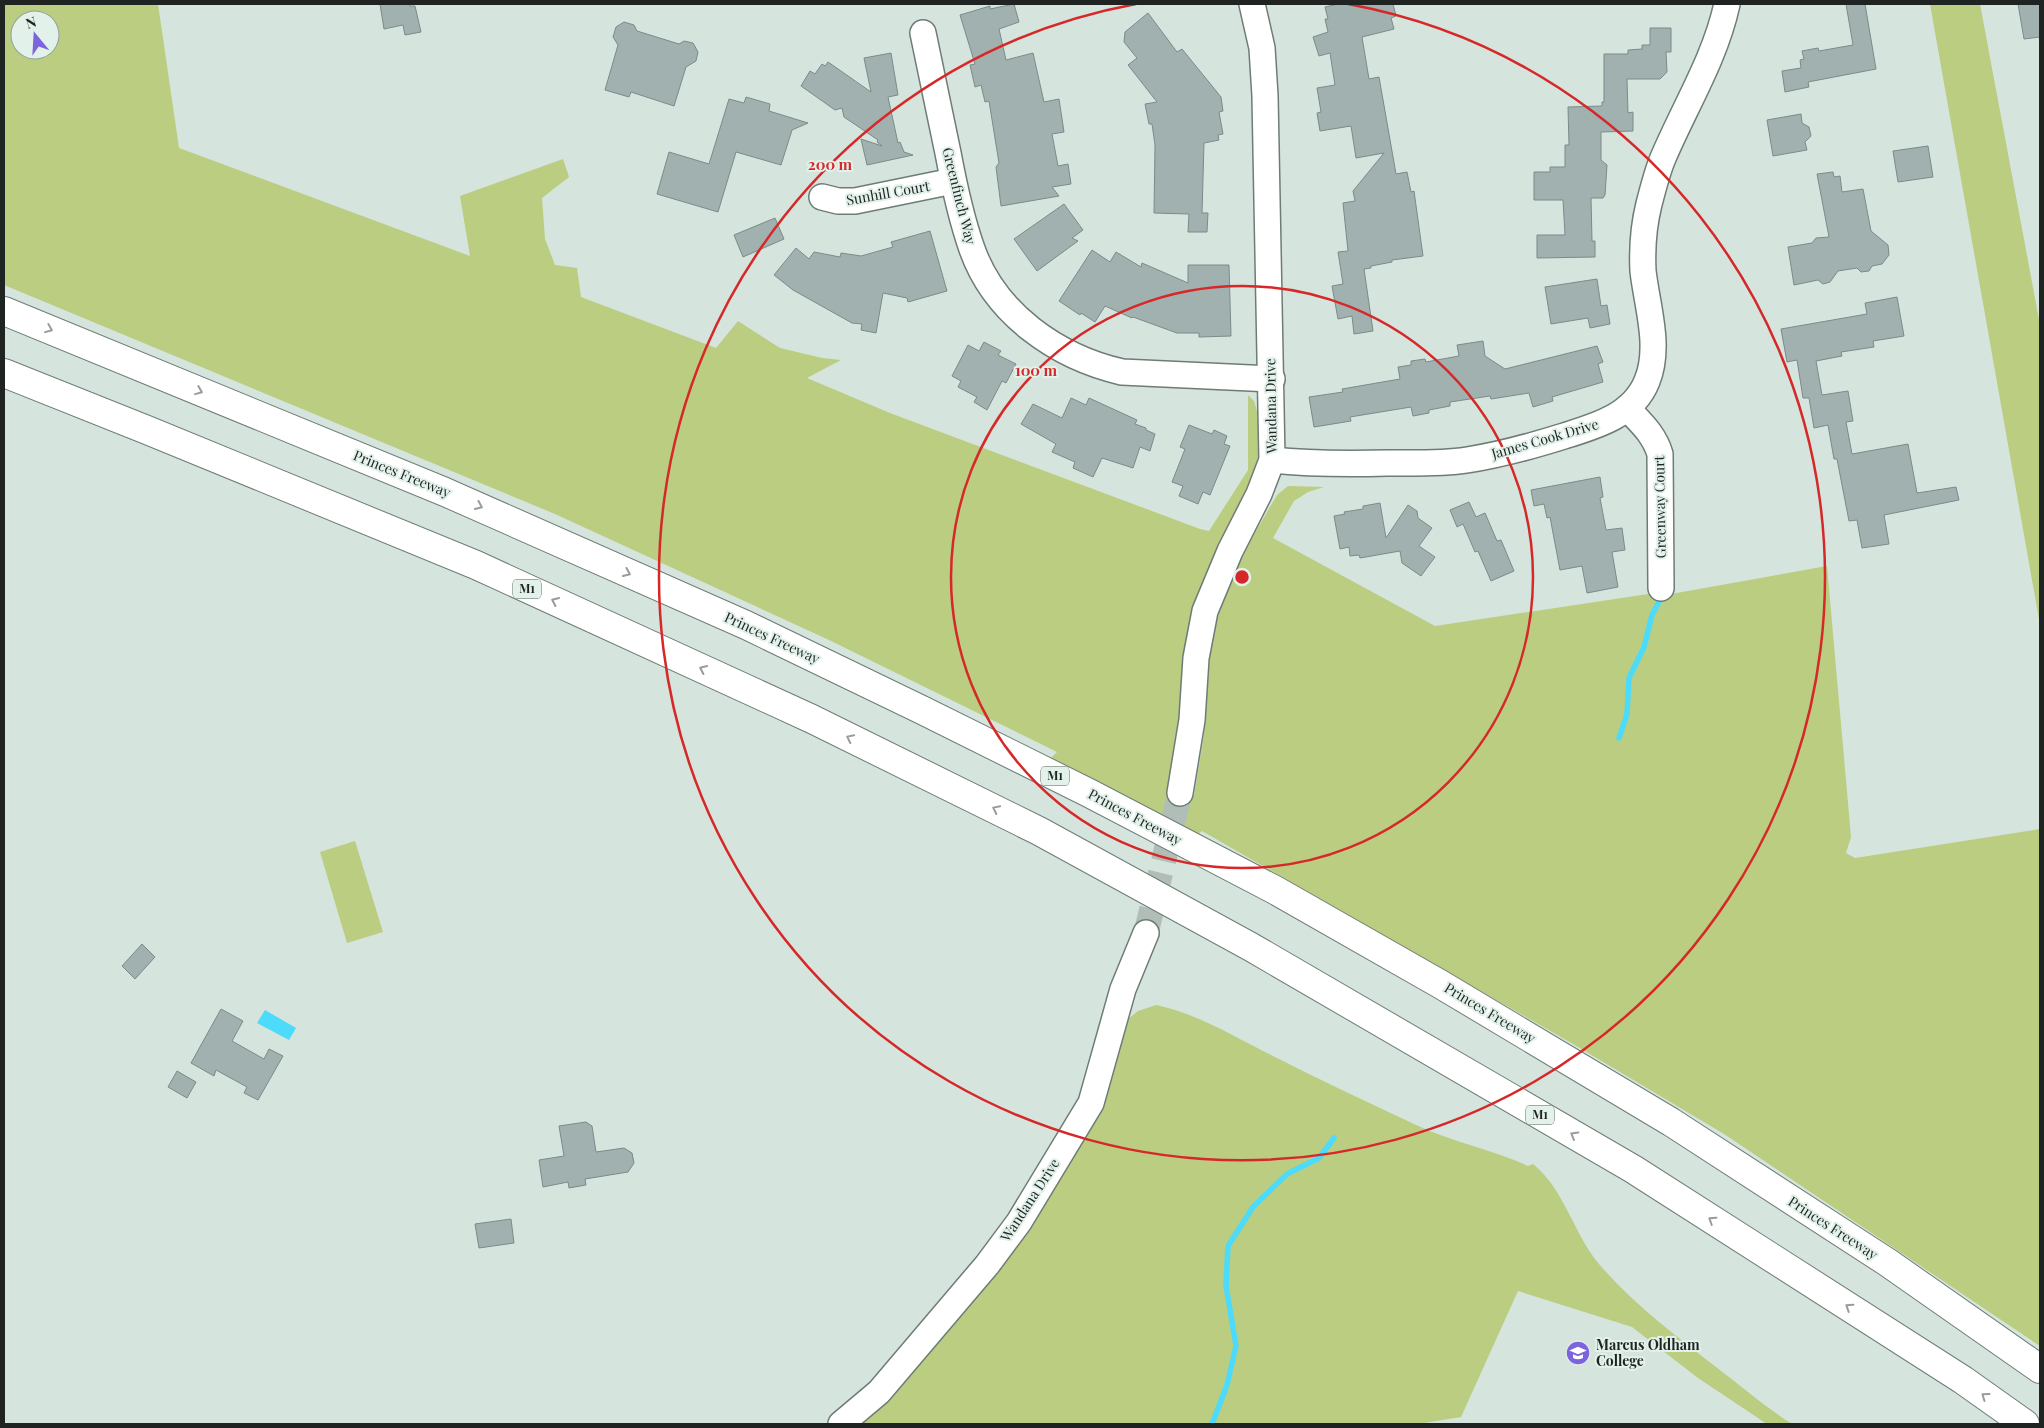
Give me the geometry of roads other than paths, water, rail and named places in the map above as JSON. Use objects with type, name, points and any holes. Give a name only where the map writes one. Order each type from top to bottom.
[{"type":"highway","name":"Princes Freeway","points":[[4,311],[491,512],[746,625],[1106,802],[1275,890],[1440,984],[1671,1122],[1887,1262],[2040,1369]]},
{"type":"highway","name":"M1","points":[[4,374],[147,430],[476,565],[812,719],[1039,831],[1251,947],[1633,1169],[1963,1380],[2025,1424]]},
{"type":"street","name":"Wandana Drive","points":[[1180,793],[1192,720],[1196,658],[1205,611],[1230,551],[1259,494],[1272,460],[1272,379],[1265,96],[1262,48],[1252,4]]},
{"type":"street","name":"James Cook Drive","points":[[1272,460],[1341,464],[1465,460],[1496,455],[1590,428],[1608,421],[1627,408],[1639,395],[1647,381],[1653,358],[1643,269],[1643,249],[1649,206],[1662,160],[1710,60],[1727,4]]},
{"type":"street","name":"Greenfinch Way","points":[[923,33],[953,181],[973,251],[985,276],[1017,318],[1051,342],[1091,362],[1122,372],[1272,379]]},
{"type":"street","name":"Sunhill Court","points":[[822,197],[838,201],[855,201],[953,181]]},
{"type":"street","name":"Greenway Court","points":[[1627,408],[1649,430],[1657,443],[1660,454],[1661,588]]},
{"type":"street","name":"Wandana Drive","points":[[841,1424],[878,1392],[987,1264],[1019,1222],[1091,1104],[1123,989],[1146,933]]},
{"type":"water","points":[[265,1010],[296,1028],[289,1040],[257,1023]]},
{"type":"waterway","points":[[1619,738],[1627,714],[1629,678],[1644,647],[1652,615],[1661,598]]},
{"type":"waterway","points":[[1212,1424],[1227,1385],[1236,1346],[1226,1286],[1228,1246],[1253,1207],[1287,1174],[1319,1158],[1334,1138]]},
{"type":"tunnel","points":[[1146,933],[1180,793]]},
{"type":"place","name":"Marcus Oldham College","points":[[1578,1353]]}]
